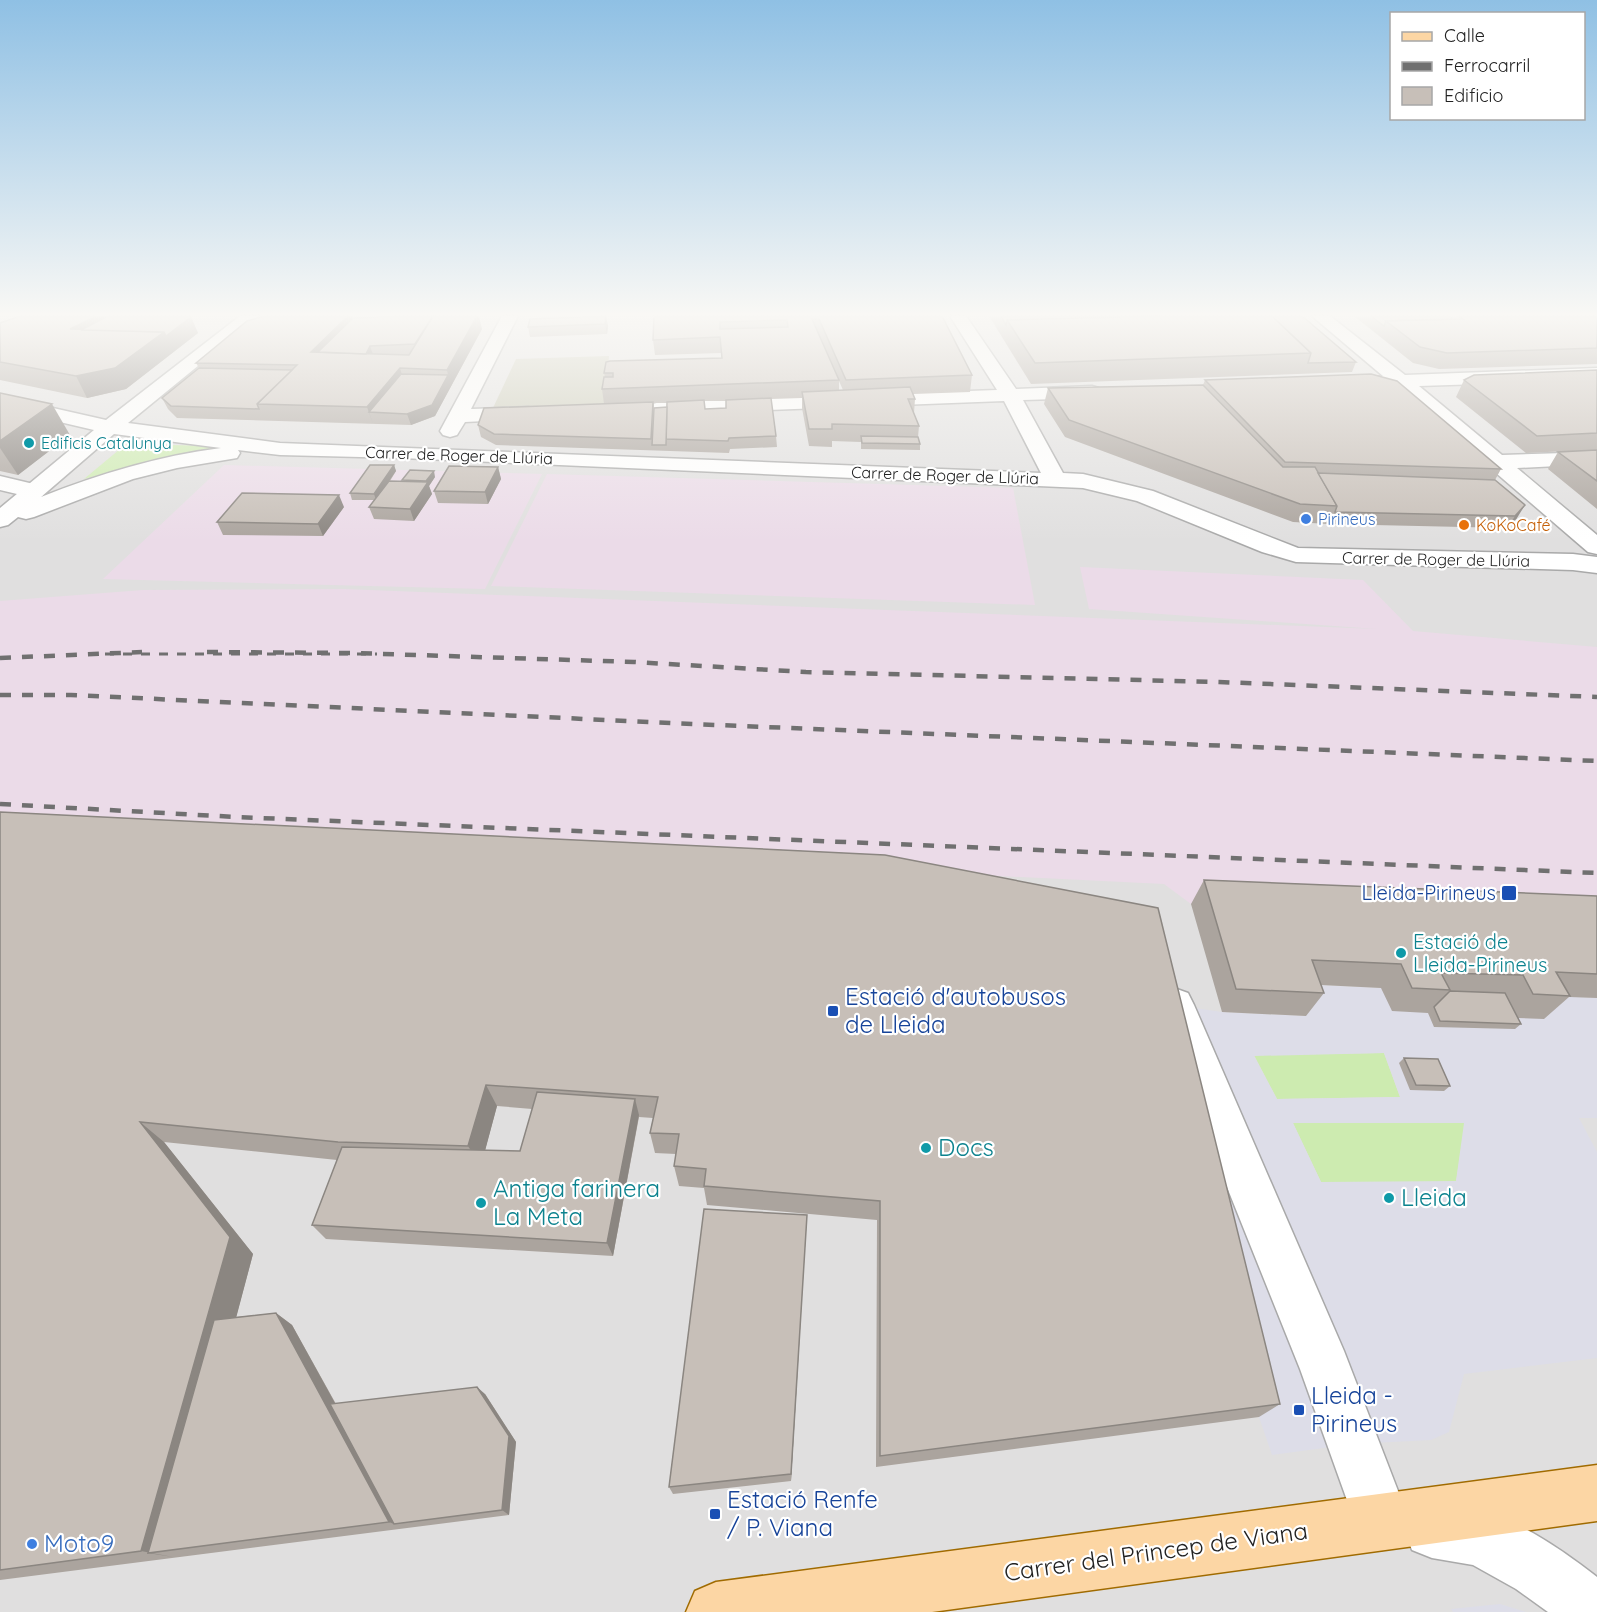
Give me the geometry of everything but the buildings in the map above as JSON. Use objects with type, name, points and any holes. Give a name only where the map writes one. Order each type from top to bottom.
[{"type":"main road","name":"Carrer del Princep de Viana","points":[[716,1612],[1597,1493]]},
{"type":"street","points":[[0,522],[34,491],[156,391]]},
{"type":"street","points":[[455,423],[471,391]]},
{"type":"street","points":[[1008,391],[1055,479]]},
{"type":"street","points":[[636,409],[1100,391]]},
{"type":"street","points":[[1413,391],[1597,547]]},
{"type":"street","name":"Carrer de Roger de Llúria","points":[[0,402],[110,428],[280,449],[1055,479],[1083,482],[1145,496],[1271,548],[1296,555],[1573,562],[1597,565]]},
{"type":"street","points":[[401,452],[455,423],[541,412]]},
{"type":"street","points":[[455,423],[471,455]]},
{"type":"street","name":"Carrer de Roger de Llúria","points":[[0,522],[60,496],[131,471],[210,455],[280,449]]},
{"type":"street","points":[[1498,462],[1597,458]]},
{"type":"street","points":[[0,483],[34,491]]},
{"type":"street","points":[[1174,1005],[1326,1369],[1382,1522],[1473,1536],[1512,1555],[1548,1577],[1594,1612]]},
{"type":"shaded area","points":[[0,391],[1597,391],[1597,1612],[0,1612]]},
{"type":"shaded area","points":[[501,391],[606,391],[605,405],[492,410]]},
{"type":"shaded area","points":[[224,465],[542,474],[485,589],[103,579]]},
{"type":"shaded area","points":[[547,474],[1013,488],[1035,605],[491,586]]},
{"type":"shaded area","points":[[1080,567],[1363,580],[1413,631],[1597,647],[1597,921],[1191,904],[1164,884],[856,869],[0,835],[0,601],[143,590],[344,589],[1377,629],[1089,609]]},
{"type":"shaded area","points":[[1295,984],[1597,998],[1597,1118],[1579,1118],[1597,1152],[1597,1358],[1464,1374],[1449,1432],[1431,1440],[1353,1444],[1272,1455],[1259,1417],[1174,1005],[1222,1012],[1306,1016]],"holes":[[[1384,1053],[1400,1097],[1277,1099],[1254,1056]],[[1293,1123],[1464,1123],[1456,1181],[1321,1182]]]},
{"type":"shaded area","points":[[1500,1604],[1526,1612],[1453,1612],[1451,1609]]},
{"type":"green space","points":[[126,444],[215,446],[212,451],[144,463],[84,479]]},
{"type":"green space","points":[[1384,1053],[1400,1097],[1277,1099],[1254,1055]]},
{"type":"green space","points":[[1293,1123],[1465,1123],[1456,1182],[1321,1182]]},
{"type":"railway","points":[[0,658],[142,652]]},
{"type":"railway","points":[[207,652],[353,653],[634,662],[806,672],[1219,682],[1597,697]]},
{"type":"railway","points":[[105,654],[377,654]]},
{"type":"railway","points":[[0,695],[71,695],[692,724],[1597,761]]},
{"type":"railway","points":[[0,804],[236,817],[1597,873]]},
{"type":"place","name":"Edificis Catalunya","points":[[29,443]]},
{"type":"place","name":"Pirineus","points":[[1306,519]]},
{"type":"place","name":"KoKoCafé","points":[[1464,525]]},
{"type":"place","name":"Lleida-Pirineus","points":[[1509,893]]},
{"type":"place","name":"Estació de Lleida-Pirineus","points":[[1401,953]]},
{"type":"place","name":"Estació d'autobusos de Lleida","points":[[833,1011]]},
{"type":"place","name":"Docs","points":[[926,1148]]},
{"type":"place","name":"Lleida","points":[[1389,1198]]},
{"type":"place","name":"Antiga farinera La Meta","points":[[481,1203]]},
{"type":"place","name":"Lleida - Pirineus","points":[[1299,1410]]},
{"type":"place","name":"Estació Renfe / P. Viana","points":[[715,1514]]},
{"type":"place","name":"Moto9","points":[[32,1544]]}]
